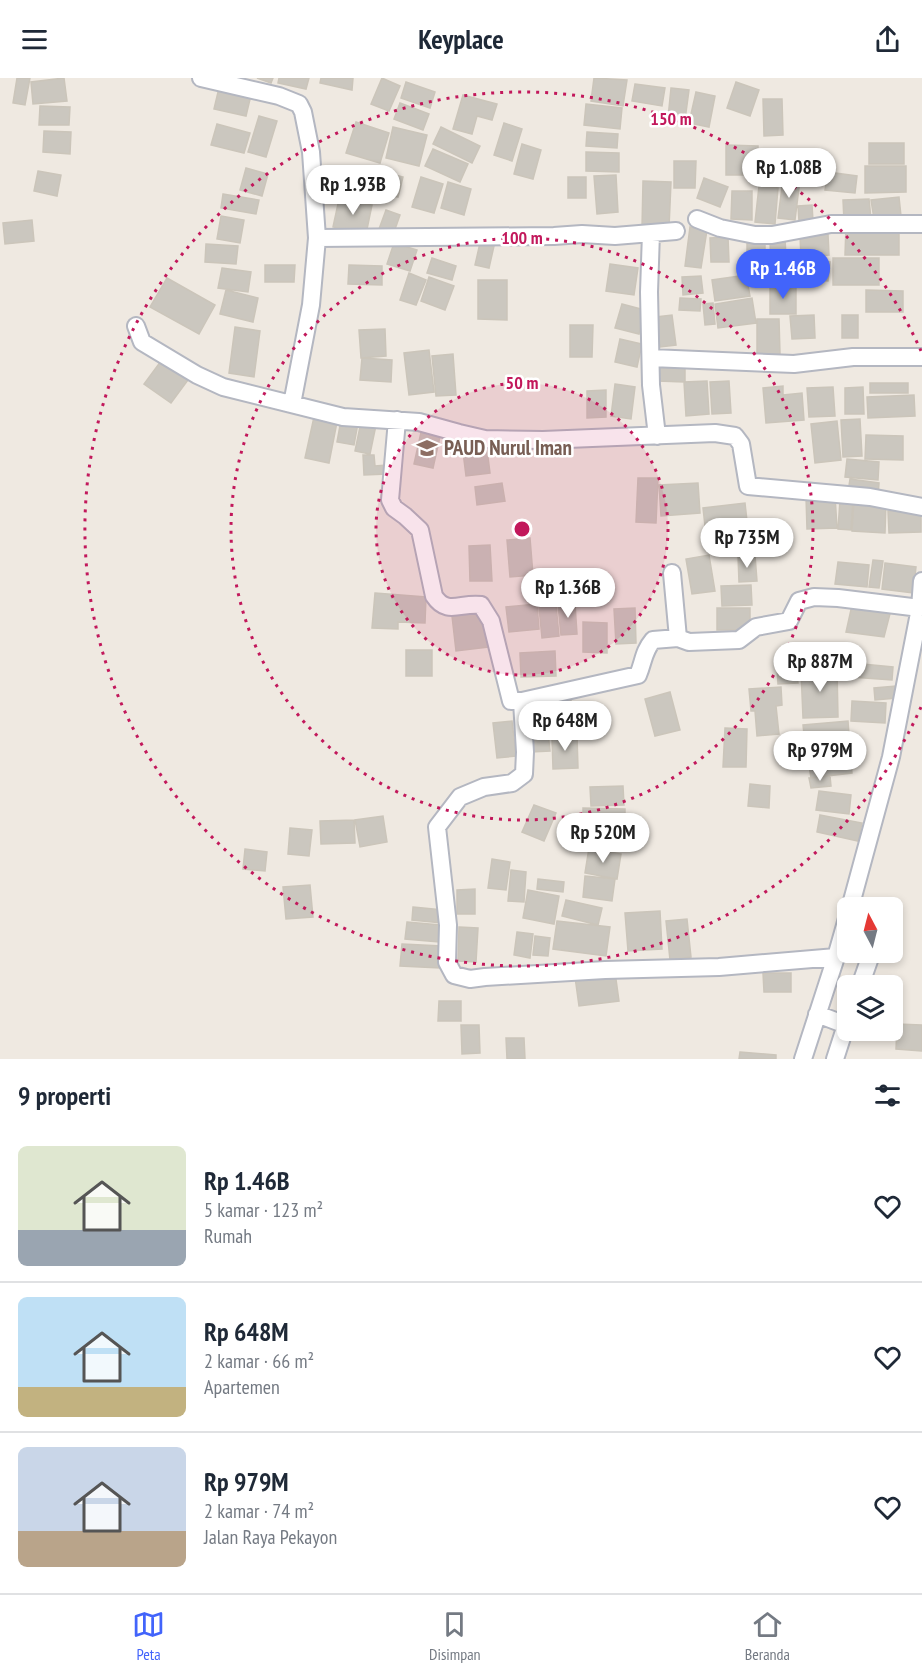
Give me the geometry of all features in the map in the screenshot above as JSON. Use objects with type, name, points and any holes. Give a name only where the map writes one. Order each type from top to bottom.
[{"type":"street","points":[[201,78],[279,96],[299,104],[303,112],[311,152],[317,238],[311,305],[292,404]]},
{"type":"street","points":[[697,219],[720,228],[755,235],[772,235],[831,224],[922,224]]},
{"type":"street","points":[[317,238],[582,234],[615,236],[676,231]]},
{"type":"street","points":[[651,233],[649,292],[651,385],[657,436]]},
{"type":"street","points":[[136,326],[142,342],[196,375],[223,387],[343,417],[419,422],[485,439],[543,440],[701,433],[735,436],[741,444],[748,486],[870,497],[922,507]]},
{"type":"street","points":[[651,358],[794,364],[853,357],[922,357]]},
{"type":"street","points":[[397,420],[390,500],[394,508],[420,530],[434,596],[439,604],[445,607],[481,605],[491,621],[511,701],[522,701],[638,675],[645,650],[653,640],[678,638],[689,642],[738,640],[756,627],[789,621],[799,601],[814,597],[920,608]]},
{"type":"street","points":[[672,573],[678,638]]},
{"type":"street","points":[[853,897],[891,757],[920,608],[922,581]]},
{"type":"street","points":[[522,701],[524,774],[512,783],[484,787],[460,797],[437,827],[447,925],[447,962],[454,975],[470,979],[605,970],[719,968],[836,957]]},
{"type":"street","points":[[803,1059],[821,1016],[837,954]]},
{"type":"street","points":[[821,1016],[837,1021]]},
{"type":"street","points":[[836,1059],[840,1041]]},
{"type":"building","points":[[17,78],[30,78],[25,105],[13,103]]},
{"type":"building","points":[[64,78],[67,101],[33,104],[31,82]]},
{"type":"building","points":[[257,78],[273,78],[271,83]]},
{"type":"building","points":[[279,78],[309,78],[306,89],[278,83]]},
{"type":"building","points":[[321,78],[353,78],[352,90],[320,83]]},
{"type":"building","points":[[382,78],[400,86],[389,111],[371,104]]},
{"type":"building","points":[[594,78],[627,80],[623,106],[591,101]]},
{"type":"building","points":[[406,82],[435,92],[430,108],[401,98]]},
{"type":"building","points":[[736,82],[759,90],[750,116],[727,108]]},
{"type":"building","points":[[635,84],[665,88],[662,106],[632,101]]},
{"type":"building","points":[[219,88],[251,95],[246,116],[214,109]]},
{"type":"building","points":[[671,88],[689,90],[685,120],[668,118]]},
{"type":"building","points":[[696,92],[715,96],[709,127],[689,123]]},
{"type":"building","points":[[463,95],[497,104],[492,120],[477,116],[472,134],[453,129]]},
{"type":"building","points":[[763,99],[782,99],[783,135],[764,136]]},
{"type":"building","points":[[400,103],[429,114],[423,130],[394,119]]},
{"type":"building","points":[[586,104],[622,108],[620,129],[584,125]]},
{"type":"building","points":[[40,106],[70,107],[69,125],[39,125]]},
{"type":"building","points":[[259,116],[277,121],[266,157],[248,152]]},
{"type":"building","points":[[356,122],[389,133],[380,163],[346,153]]},
{"type":"building","points":[[504,123],[522,129],[512,161],[494,155]]},
{"type":"building","points":[[217,124],[250,133],[244,153],[211,145]]},
{"type":"building","points":[[393,127],[427,135],[419,166],[386,158]]},
{"type":"building","points":[[441,127],[480,146],[472,163],[433,144]]},
{"type":"building","points":[[44,131],[71,132],[70,154],[43,152]]},
{"type":"building","points":[[587,132],[618,134],[617,148],[586,146]]},
{"type":"building","points":[[869,143],[904,143],[904,164],[869,164]]},
{"type":"building","points":[[522,144],[541,150],[533,179],[514,174]]},
{"type":"building","points":[[726,145],[758,146],[758,175],[726,175]]},
{"type":"building","points":[[433,149],[468,164],[460,182],[425,166]]},
{"type":"building","points":[[586,152],[619,153],[619,172],[586,171]]},
{"type":"building","points":[[674,161],[696,161],[695,188],[674,188]]},
{"type":"building","points":[[865,166],[906,166],[906,192],[865,193]]},
{"type":"building","points":[[246,168],[268,174],[262,196],[240,190]]},
{"type":"building","points":[[372,169],[403,177],[398,197],[367,190]]},
{"type":"building","points":[[38,171],[61,175],[57,196],[34,191]]},
{"type":"building","points":[[828,172],[857,176],[855,193],[825,190]]},
{"type":"building","points":[[616,175],[618,212],[597,214],[594,176]]},
{"type":"building","points":[[421,177],[443,184],[434,213],[412,207]]},
{"type":"building","points":[[568,177],[586,177],[586,198],[568,198]]},
{"type":"building","points":[[704,178],[728,187],[720,207],[697,198]]},
{"type":"building","points":[[783,179],[800,180],[795,220],[778,218]]},
{"type":"building","points":[[643,181],[671,182],[669,228],[642,228]]},
{"type":"building","points":[[448,182],[471,189],[464,215],[441,208]]},
{"type":"building","points":[[759,186],[778,188],[775,224],[755,222]]},
{"type":"building","points":[[732,191],[752,191],[752,220],[731,219]]},
{"type":"building","points":[[223,194],[259,200],[256,214],[221,208]]},
{"type":"building","points":[[899,197],[901,216],[874,219],[871,200]]},
{"type":"building","points":[[339,199],[372,205],[366,234],[333,227]]},
{"type":"building","points":[[869,199],[871,219],[844,221],[843,200]]},
{"type":"building","points":[[812,205],[813,221],[799,221],[798,206]]},
{"type":"building","points":[[386,210],[400,215],[393,235],[379,229]]},
{"type":"building","points":[[221,216],[244,220],[240,243],[217,239]]},
{"type":"building","points":[[32,220],[34,241],[5,244],[3,223]]},
{"type":"building","points":[[846,226],[878,227],[878,233],[899,233],[899,255],[845,255]]},
{"type":"building","points":[[690,227],[707,230],[701,268],[685,266]]},
{"type":"building","points":[[828,234],[829,255],[801,257],[800,236]]},
{"type":"building","points":[[728,237],[729,262],[711,262],[710,238]]},
{"type":"building","points":[[770,238],[785,238],[787,278],[771,279]]},
{"type":"building","points":[[747,241],[765,241],[765,276],[747,276]]},
{"type":"building","points":[[394,243],[417,250],[410,271],[387,264]]},
{"type":"building","points":[[480,243],[494,246],[489,268],[475,265]]},
{"type":"building","points":[[206,244],[238,246],[236,264],[205,262]]},
{"type":"building","points":[[432,258],[456,266],[452,280],[427,273]]},
{"type":"building","points":[[833,258],[879,258],[879,285],[833,285]]},
{"type":"building","points":[[798,260],[830,262],[828,281],[796,279]]},
{"type":"building","points":[[610,264],[638,268],[634,295],[606,291]]},
{"type":"building","points":[[265,265],[295,265],[294,282],[265,282]]},
{"type":"building","points":[[349,265],[382,266],[382,285],[348,284]]},
{"type":"building","points":[[222,268],[251,272],[248,292],[218,288]]},
{"type":"building","points":[[409,273],[426,280],[416,305],[400,300]]},
{"type":"building","points":[[746,275],[750,296],[715,301],[712,280]]},
{"type":"building","points":[[701,276],[703,293],[683,295],[682,277]]},
{"type":"building","points":[[429,277],[454,286],[445,310],[421,301]]},
{"type":"building","points":[[167,278],[215,305],[199,334],[150,307]]},
{"type":"building","points":[[478,280],[507,280],[507,320],[478,319]]},
{"type":"building","points":[[770,285],[796,285],[796,314],[770,314]]},
{"type":"building","points":[[226,290],[258,298],[253,322],[220,314]]},
{"type":"building","points":[[866,290],[903,291],[903,312],[866,312]]},
{"type":"building","points":[[680,298],[701,299],[700,311],[679,310]]},
{"type":"building","points":[[752,298],[756,323],[718,328],[715,304]]},
{"type":"building","points":[[713,303],[715,324],[705,325],[703,304]]},
{"type":"building","points":[[622,304],[645,310],[639,334],[615,328]]},
{"type":"building","points":[[672,315],[676,345],[660,347],[656,317]]},
{"type":"building","points":[[814,315],[815,338],[792,339],[790,316]]},
{"type":"building","points":[[842,315],[858,315],[858,338],[842,338]]},
{"type":"building","points":[[757,319],[779,319],[780,354],[757,355]]},
{"type":"building","points":[[570,325],[593,325],[592,357],[570,357]]},
{"type":"building","points":[[235,327],[260,331],[254,377],[229,373]]},
{"type":"building","points":[[385,329],[386,356],[361,358],[359,330]]},
{"type":"building","points":[[620,339],[642,344],[637,367],[615,362]]},
{"type":"building","points":[[429,350],[434,392],[409,395],[404,353]]},
{"type":"building","points":[[453,354],[456,395],[436,396],[432,356]]},
{"type":"building","points":[[362,358],[392,360],[391,382],[360,380]]},
{"type":"building","points":[[161,361],[188,380],[171,403],[144,384]]},
{"type":"building","points":[[657,363],[685,363],[685,382],[657,381]]},
{"type":"building","points":[[707,381],[709,414],[686,416],[684,382]]},
{"type":"building","points":[[729,381],[731,413],[712,414],[710,382]]},
{"type":"building","points":[[870,383],[908,383],[908,393],[870,393]]},
{"type":"building","points":[[615,384],[635,387],[631,419],[611,416]]},
{"type":"building","points":[[783,386],[783,395],[802,393],[804,420],[766,423],[763,388]]},
{"type":"building","points":[[833,387],[835,416],[809,417],[807,388]]},
{"type":"building","points":[[863,387],[864,414],[845,414],[845,388]]},
{"type":"building","points":[[606,390],[606,417],[587,418],[587,391]]},
{"type":"building","points":[[914,395],[915,416],[868,418],[867,397]]},
{"type":"building","points":[[314,417],[337,422],[329,463],[305,458]]},
{"type":"building","points":[[860,419],[862,456],[843,457],[841,420]]},
{"type":"building","points":[[341,420],[358,423],[354,445],[337,442]]},
{"type":"building","points":[[837,421],[841,460],[815,463],[811,424]]},
{"type":"building","points":[[361,422],[376,425],[370,454],[355,451]]},
{"type":"building","name":"PAUD Nurul Iman","points":[[422,428],[441,432],[433,468],[414,464]]},
{"type":"building","points":[[866,435],[903,436],[903,460],[865,459]]},
{"type":"building","points":[[486,441],[490,473],[466,476],[462,444]]},
{"type":"building","points":[[363,455],[374,455],[375,466],[386,465],[387,474],[364,475]]},
{"type":"building","points":[[847,459],[879,462],[878,480],[845,477]]},
{"type":"building","points":[[638,478],[658,478],[656,523],[636,522]]},
{"type":"building","points":[[850,479],[879,483],[878,496],[848,492]]},
{"type":"building","points":[[502,483],[505,501],[477,505],[475,487]]},
{"type":"building","points":[[698,483],[700,513],[661,516],[659,485]]},
{"type":"building","points":[[835,495],[837,528],[807,529],[806,497]]},
{"type":"building","points":[[840,500],[853,501],[851,530],[838,529]]},
{"type":"building","points":[[854,500],[886,502],[885,533],[852,531]]},
{"type":"building","points":[[745,503],[748,530],[706,535],[703,508]]},
{"type":"building","points":[[921,510],[921,532],[889,533],[888,511]]},
{"type":"building","points":[[530,538],[533,575],[510,577],[507,540]]},
{"type":"building","points":[[490,545],[492,581],[470,581],[469,546]]},
{"type":"building","points":[[709,555],[715,591],[692,594],[686,559]]},
{"type":"building","points":[[755,555],[757,581],[739,582],[738,556]]},
{"type":"building","points":[[873,560],[883,561],[879,588],[869,587]]},
{"type":"building","points":[[838,562],[869,565],[867,587],[835,584]]},
{"type":"building","points":[[885,563],[916,567],[913,593],[882,589]]},
{"type":"building","points":[[573,574],[574,596],[536,599],[534,577]]},
{"type":"building","points":[[751,585],[752,605],[722,606],[721,586]]},
{"type":"building","points":[[375,593],[426,597],[425,623],[398,622],[398,629],[372,628]]},
{"type":"building","points":[[537,604],[539,629],[509,632],[506,607]]},
{"type":"building","points":[[575,604],[577,634],[561,635],[558,605]]},
{"type":"building","points":[[556,605],[559,636],[542,638],[539,607]]},
{"type":"building","points":[[852,605],[891,610],[884,637],[846,632]]},
{"type":"building","points":[[635,608],[636,643],[616,644],[614,609]]},
{"type":"building","points":[[717,608],[750,608],[750,630],[717,630]]},
{"type":"building","points":[[483,612],[488,647],[456,651],[452,616]]},
{"type":"building","points":[[583,622],[607,623],[607,653],[583,652]]},
{"type":"building","points":[[406,650],[432,650],[432,676],[406,676]]},
{"type":"building","points":[[555,651],[556,676],[521,677],[520,653]]},
{"type":"building","points":[[852,663],[893,667],[892,680],[851,677]]},
{"type":"building","points":[[796,666],[798,683],[778,684],[777,668]]},
{"type":"building","points":[[837,669],[838,717],[803,718],[801,670]]},
{"type":"building","points":[[896,686],[897,698],[875,700],[874,688]]},
{"type":"building","points":[[781,687],[782,705],[776,706],[779,734],[757,736],[755,711],[751,711],[749,689]]},
{"type":"building","points":[[670,692],[680,730],[655,736],[645,699]]},
{"type":"building","points":[[557,697],[571,697],[571,711],[557,711]]},
{"type":"building","points":[[852,701],[886,703],[885,723],[851,721]]},
{"type":"building","points":[[546,714],[550,751],[531,752],[528,716]]},
{"type":"building","points":[[512,721],[516,756],[497,758],[493,723]]},
{"type":"building","points":[[848,721],[850,749],[806,753],[803,725]]},
{"type":"building","points":[[725,728],[747,729],[746,767],[723,767]]},
{"type":"building","points":[[577,736],[578,768],[553,769],[552,737]]},
{"type":"building","points":[[850,755],[852,773],[811,778],[808,759]]},
{"type":"building","points":[[830,776],[831,786],[811,788],[809,778]]},
{"type":"building","points":[[750,784],[770,786],[769,808],[748,806]]},
{"type":"building","points":[[623,786],[624,805],[591,806],[590,787]]},
{"type":"building","points":[[819,791],[851,795],[849,814],[816,810]]},
{"type":"building","points":[[534,805],[556,813],[544,841],[522,832]]},
{"type":"building","points":[[583,808],[625,809],[625,827],[583,826]]},
{"type":"building","points":[[820,815],[862,823],[858,841],[817,832]]},
{"type":"building","points":[[383,816],[387,842],[360,847],[355,820]]},
{"type":"building","points":[[354,820],[355,843],[321,844],[320,821]]},
{"type":"building","points":[[290,828],[312,830],[309,856],[288,854]]},
{"type":"building","points":[[594,828],[627,830],[626,850],[593,848]]},
{"type":"building","points":[[589,848],[621,854],[617,879],[585,873]]},
{"type":"building","points":[[245,849],[267,852],[265,871],[243,869]]},
{"type":"building","points":[[492,859],[510,862],[506,890],[488,888]]},
{"type":"building","points":[[511,870],[526,872],[524,902],[508,901]]},
{"type":"building","points":[[585,876],[615,879],[612,901],[583,897]]},
{"type":"building","points":[[538,879],[564,882],[563,892],[537,889]]},
{"type":"building","points":[[310,885],[313,917],[286,919],[283,887]]},
{"type":"building","points":[[475,889],[475,914],[457,914],[457,890]]},
{"type":"building","points":[[528,890],[559,896],[554,924],[523,918]]},
{"type":"building","points":[[566,900],[602,908],[598,925],[562,916]]},
{"type":"building","points":[[413,907],[443,910],[442,923],[412,920]]},
{"type":"building","points":[[660,911],[662,949],[628,951],[625,913]]},
{"type":"building","points":[[687,919],[691,957],[670,960],[666,921]]},
{"type":"building","points":[[557,921],[610,927],[606,956],[553,949]]},
{"type":"building","points":[[407,922],[440,925],[439,942],[405,939]]},
{"type":"building","points":[[459,927],[478,928],[476,962],[458,961]]},
{"type":"building","points":[[517,932],[533,934],[530,958],[514,955]]},
{"type":"building","points":[[535,936],[550,938],[548,956],[533,955]]},
{"type":"building","points":[[402,944],[442,946],[440,968],[400,966]]},
{"type":"building","points":[[615,972],[619,1001],[579,1006],[575,977]]},
{"type":"building","points":[[763,973],[791,973],[791,992],[764,992]]},
{"type":"building","points":[[439,1001],[461,1001],[461,1021],[438,1021]]},
{"type":"building","points":[[903,1024],[922,1025],[922,1051],[896,1049],[896,1041],[903,1041]]},
{"type":"building","points":[[461,1025],[479,1025],[480,1053],[462,1054]]},
{"type":"building","points":[[506,1038],[524,1038],[525,1059],[507,1059]]},
{"type":"building","points":[[740,1052],[776,1055],[776,1059],[739,1059]]},
{"type":"place","name":"PAUD Nurul Iman","points":[[427,448]]}]
